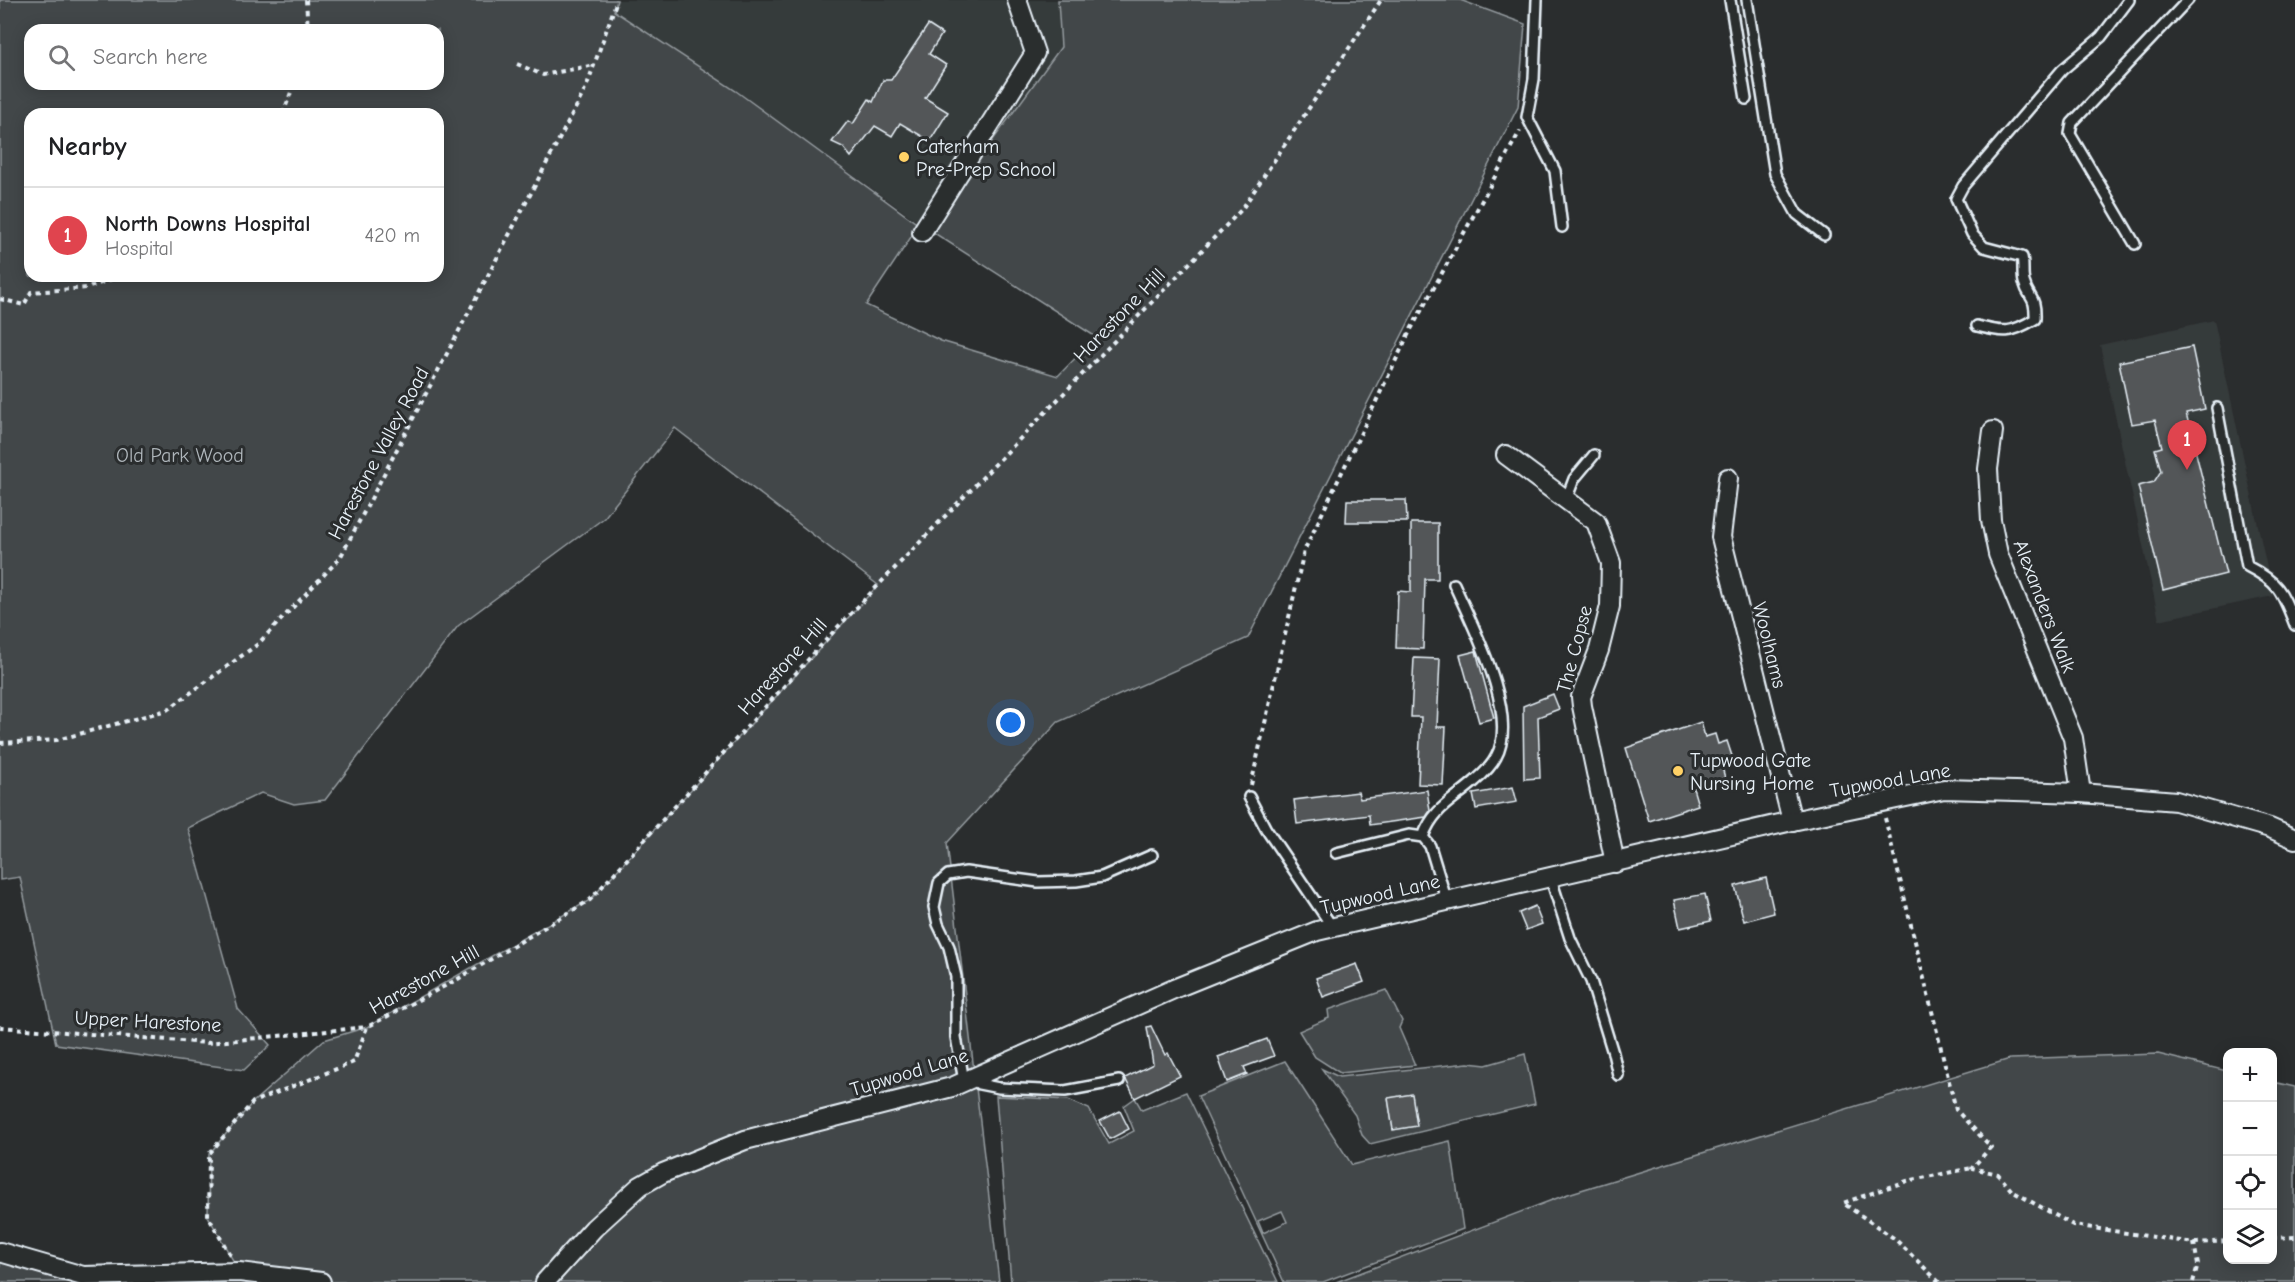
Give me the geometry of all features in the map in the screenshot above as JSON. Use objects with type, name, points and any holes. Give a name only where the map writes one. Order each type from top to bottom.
[{"type":"street","points":[[922,232],[1035,54],[1017,0]]},
{"type":"street","name":"Alexanders Walk","points":[[1992,431],[1988,469],[1991,520],[1998,554],[2073,738],[2081,793]]},
{"type":"street","name":"The Copse","points":[[1506,455],[1596,522],[1611,563],[1610,606],[1599,650],[1581,697],[1581,706],[1615,863]]},
{"type":"street","name":"Woolhams","points":[[1728,478],[1720,537],[1792,821]]},
{"type":"street","name":"Tupwood Lane","points":[[545,1282],[594,1228],[640,1186],[663,1173],[745,1140],[952,1087],[1176,988],[1317,931],[1551,879],[1792,821],[1944,789],[2081,793],[2176,801],[2270,828],[2295,839]]},
{"type":"street","points":[[0,1252],[83,1276],[239,1272],[321,1282]]},
{"type":"lane","points":[[1537,0],[1534,79],[1527,117],[1555,171],[1562,227]]},
{"type":"lane","points":[[1730,0],[1746,99]]},
{"type":"lane","points":[[1747,0],[1775,174],[1797,214],[1824,235]]},
{"type":"lane","points":[[1977,326],[2002,332],[2019,328],[2035,319],[2036,302],[2024,281],[2022,257],[1984,247],[1972,234],[1956,200],[1964,186],[2062,70],[2101,37],[2129,0]]},
{"type":"lane","points":[[2135,244],[2070,134],[2072,123],[2188,0]]},
{"type":"lane","points":[[2217,408],[2247,566],[2261,573],[2281,590],[2295,625]]},
{"type":"lane","points":[[1566,500],[1574,478],[1594,455]]},
{"type":"lane","points":[[1424,837],[1429,821],[1449,801],[1476,780],[1497,757],[1503,733],[1498,689],[1454,584]]},
{"type":"lane","points":[[1249,797],[1266,829],[1332,928]]},
{"type":"lane","points":[[1336,853],[1409,835],[1424,837],[1430,846],[1447,902]]},
{"type":"lane","points":[[1119,1081],[1065,1091],[999,1088],[968,1080],[956,1037],[956,978],[949,947],[938,924],[934,907],[939,883],[948,875],[966,872],[1038,882],[1076,881],[1102,877],[1152,855]]},
{"type":"lane","points":[[1551,879],[1570,938],[1591,981],[1618,1075]]},
{"type":"path","points":[[306,0],[308,24]]},
{"type":"path","name":"Harestone Valley Road","points":[[0,743],[57,740],[167,710],[258,644],[340,558],[577,105],[596,65],[617,0]]},
{"type":"path","name":"Harestone Hill","points":[[239,1272],[208,1216],[209,1154],[253,1102],[354,1062],[367,1027],[458,979],[590,900],[835,630],[1242,209],[1381,0]]},
{"type":"path","points":[[517,64],[543,75],[596,65]]},
{"type":"path","points":[[285,108],[292,90]]},
{"type":"path","points":[[1249,797],[1304,551],[1409,333],[1527,117]]},
{"type":"path","points":[[0,299],[24,304],[31,292],[87,288],[104,282]]},
{"type":"path","points":[[1881,803],[1956,1110],[1991,1147],[1972,1168]]},
{"type":"path","name":"Upper Harestone","points":[[0,1027],[207,1043],[367,1027]]},
{"type":"path","points":[[1939,1282],[1895,1239],[1843,1203],[1907,1181],[1972,1168],[1998,1174],[2012,1191],[2073,1225],[2194,1243],[2223,1241]]},
{"type":"path","points":[[2277,1238],[2295,1237]]},
{"type":"path","points":[[2193,1282],[2198,1265],[2194,1243]]},
{"type":"shaded area","name":"Caterham Pre-Prep School","points":[[617,0],[1058,0],[1061,47],[928,229],[736,91],[614,10]]},
{"type":"shaded area","points":[[2214,320],[2273,596],[2159,620],[2100,345]]},
{"type":"green space","name":"Old Park Wood","points":[[0,0],[617,0],[614,11],[736,91],[919,225],[866,305],[941,341],[1058,376],[1096,337],[928,229],[1061,47],[1058,0],[1460,0],[1525,24],[1518,107],[1248,638],[1058,722],[947,843],[999,1282],[0,1282],[0,1256],[83,1276],[239,1271],[208,1216],[209,1154],[253,1102],[324,1040],[367,1027],[590,900],[878,585],[675,428],[604,518],[458,626],[325,800],[294,804],[261,793],[188,828],[238,1009],[270,1045],[244,1070],[56,1044],[20,877],[0,880]]},
{"type":"green space","points":[[1386,990],[1402,1021],[1399,1028],[1415,1065],[1340,1073],[1315,1057],[1299,1031],[1329,1018],[1328,1010]]},
{"type":"green space","points":[[1525,1054],[1535,1104],[1370,1144],[1362,1135],[1355,1115],[1322,1069],[1339,1077],[1468,1063],[1486,1065]],"holes":[[[1412,1094],[1417,1126],[1393,1130],[1388,1098]]]},
{"type":"green space","points":[[2158,1054],[2223,1070],[2223,1264],[2277,1264],[2277,1083],[2295,1087],[2295,1282],[1336,1282],[1568,1194],[2010,1059]]},
{"type":"green space","points":[[1285,1061],[1352,1165],[1450,1141],[1463,1229],[1323,1282],[1284,1282],[1198,1096]],"holes":[[[1282,1211],[1287,1222],[1263,1233],[1258,1221]]]},
{"type":"green space","points":[[1186,1092],[1278,1282],[1011,1282],[996,1096],[1068,1100],[1089,1109],[1109,1144],[1134,1131],[1124,1106],[1135,1098],[1142,1110]]},
{"type":"building","points":[[928,25],[942,34],[929,54],[946,65],[925,98],[948,112],[930,141],[900,123],[892,136],[875,126],[851,157],[843,147],[832,142],[848,121],[853,124],[869,99],[873,102],[883,80],[891,80]]},
{"type":"building","points":[[2192,347],[2205,409],[2186,413],[2226,574],[2163,590],[2138,486],[2154,482],[2161,471],[2155,449],[2162,447],[2155,420],[2132,424],[2119,362]]},
{"type":"building","points":[[1347,500],[1406,500],[1407,522],[1346,522]]},
{"type":"building","points":[[1411,523],[1438,523],[1438,579],[1425,579],[1423,649],[1396,648],[1398,591],[1411,592]]},
{"type":"building","points":[[1476,651],[1494,718],[1479,722],[1460,655]]},
{"type":"building","points":[[1414,658],[1440,659],[1437,727],[1446,727],[1443,785],[1418,784],[1421,717],[1411,717]]},
{"type":"building","points":[[1553,694],[1559,709],[1538,717],[1540,778],[1524,779],[1523,706]]},
{"type":"building","name":"Tupwood Gate Nursing Home","points":[[1701,722],[1705,737],[1715,734],[1718,744],[1727,741],[1733,759],[1721,763],[1725,778],[1693,788],[1698,805],[1649,821],[1626,748]]},
{"type":"building","points":[[1513,787],[1517,802],[1476,809],[1473,794]]},
{"type":"building","points":[[1427,790],[1430,811],[1426,817],[1370,825],[1369,815],[1297,824],[1294,800],[1358,792],[1360,799]]},
{"type":"building","points":[[1766,878],[1774,913],[1744,921],[1735,886]]},
{"type":"building","points":[[1705,894],[1711,921],[1680,928],[1674,900]]},
{"type":"building","points":[[1535,906],[1542,924],[1526,930],[1519,913]]},
{"type":"building","points":[[1357,964],[1364,982],[1323,997],[1316,978]]},
{"type":"building","points":[[1151,1026],[1165,1055],[1168,1053],[1180,1076],[1135,1098],[1125,1078],[1153,1064],[1147,1027]]},
{"type":"building","points":[[1267,1039],[1274,1056],[1244,1067],[1247,1074],[1227,1082],[1218,1057]]},
{"type":"building","points":[[1412,1094],[1417,1126],[1393,1130],[1388,1098]]},
{"type":"building","points":[[1120,1111],[1129,1129],[1110,1139],[1100,1121]]},
{"type":"place","name":"Caterham Pre-Prep School","points":[[904,157]]},
{"type":"place","name":"North Downs Hospital","points":[[2187,470]]},
{"type":"place","name":"Tupwood Gate Nursing Home","points":[[1678,771]]}]
